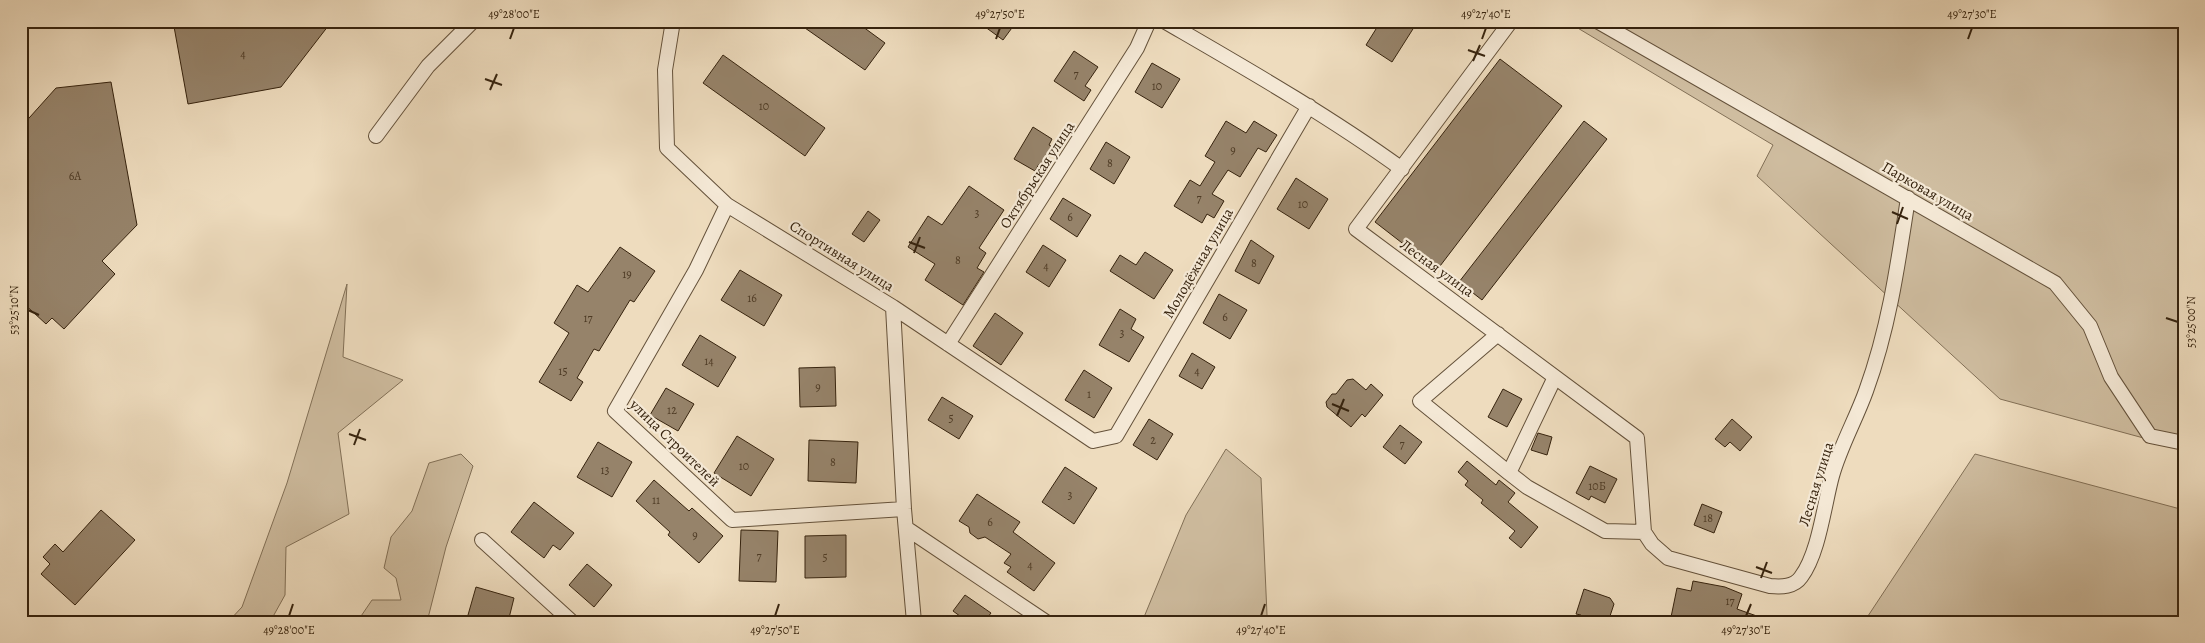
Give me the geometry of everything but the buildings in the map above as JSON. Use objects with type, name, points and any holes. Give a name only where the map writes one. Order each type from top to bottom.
[{"type":"street","points":[[376,136],[428,66],[473,21]]},
{"type":"street","name":"Спортивная улица","points":[[673,21],[665,70],[667,148],[727,205],[893,307],[1093,441],[1116,436]]},
{"type":"street","name":"Октябрьская улица","points":[[948,344],[1137,48],[1149,21]]},
{"type":"street","points":[[1164,21],[1309,106],[1368,144],[1402,169],[1511,21]]},
{"type":"street","name":"Парковая улица","points":[[1597,21],[2055,283],[2090,326],[2111,378],[2150,436],[2184,443]]},
{"type":"street","name":"Молодёжная улица","points":[[1116,436],[1309,106]]},
{"type":"street","name":"Лесная улица","points":[[1402,169],[1356,229],[1637,438],[1644,532],[1652,544],[1668,558],[1770,586],[1786,587],[1800,579],[1810,563],[1833,475],[1866,390],[1893,294],[1908,198]]},
{"type":"street","name":"улица Строителей","points":[[727,205],[696,270],[615,411],[732,520],[904,509]]},
{"type":"street","points":[[893,307],[904,509],[914,622]]},
{"type":"street","points":[[1498,334],[1420,401],[1527,487],[1605,531],[1644,532]]},
{"type":"street","points":[[1509,473],[1555,377]]},
{"type":"street","points":[[906,528],[1046,622]]},
{"type":"street","points":[[482,540],[572,622]]},
{"type":"shaded area","points":[[1580,21],[2184,21],[2184,449],[2000,399],[1757,176],[1773,145],[1576,27]]},
{"type":"shaded area","points":[[347,284],[343,357],[403,380],[338,433],[349,514],[286,547],[285,595],[270,622],[228,622],[242,607],[287,483]]},
{"type":"shaded area","points":[[1226,449],[1261,478],[1267,615],[1265,622],[1142,622],[1186,515]]},
{"type":"shaded area","points":[[461,454],[473,466],[446,547],[427,622],[357,622],[372,600],[401,600],[396,578],[384,568],[391,537],[412,511],[429,463]]},
{"type":"shaded area","points":[[1975,454],[2184,510],[2184,622],[1864,622]]}]
